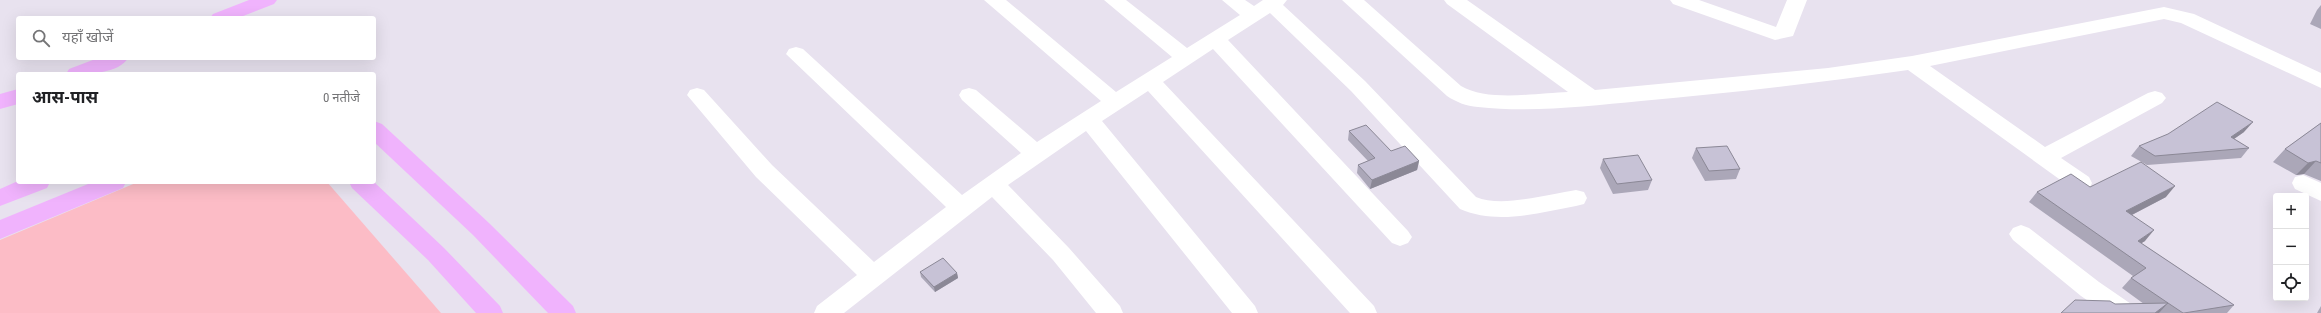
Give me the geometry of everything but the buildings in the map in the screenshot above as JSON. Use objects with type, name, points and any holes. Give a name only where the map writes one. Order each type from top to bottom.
[{"type":"street","points":[[225,16],[267,0]]},
{"type":"street","points":[[994,0],[1115,102]]},
{"type":"street","points":[[1114,0],[1186,57]]},
{"type":"street","points":[[1232,0],[1267,6],[1358,86],[1468,203],[1475,208],[1493,210],[1576,198]]},
{"type":"street","points":[[1352,0],[1434,73],[1464,97],[1487,102],[1591,98],[1828,75],[1912,63],[2153,14],[2176,15],[2195,21],[2321,81]]},
{"type":"street","points":[[1454,0],[1591,98]]},
{"type":"street","points":[[1680,0],[1775,34],[1786,31],[1797,0]]},
{"type":"street","points":[[2187,0],[2196,8],[2195,21]]},
{"type":"street","points":[[826,313],[961,208],[1036,154],[1088,119],[1267,6]]},
{"type":"street","points":[[1215,39],[1400,237]]},
{"type":"street","points":[[796,54],[961,208]]},
{"type":"street","points":[[81,72],[113,60]]},
{"type":"street","points":[[1912,63],[2081,183]]},
{"type":"street","points":[[1149,80],[1364,313]]},
{"type":"street","points":[[698,95],[764,171],[873,276]]},
{"type":"street","points":[[969,95],[1036,154]]},
{"type":"street","points":[[0,102],[16,97]]},
{"type":"street","points":[[2044,157],[2155,98]]},
{"type":"street","points":[[1088,119],[1246,313]]},
{"type":"street","points":[[376,131],[475,224],[564,313]]},
{"type":"street","points":[[0,198],[34,184]]},
{"type":"street","points":[[0,230],[110,184]]},
{"type":"street","points":[[362,184],[436,254],[491,313]]},
{"type":"street","points":[[993,184],[1062,254],[1111,313]]},
{"type":"street","points":[[2021,234],[2090,289],[2125,313]]},
{"type":"shaded area","points":[[133,184],[329,184],[441,313],[0,313],[0,240]]}]
